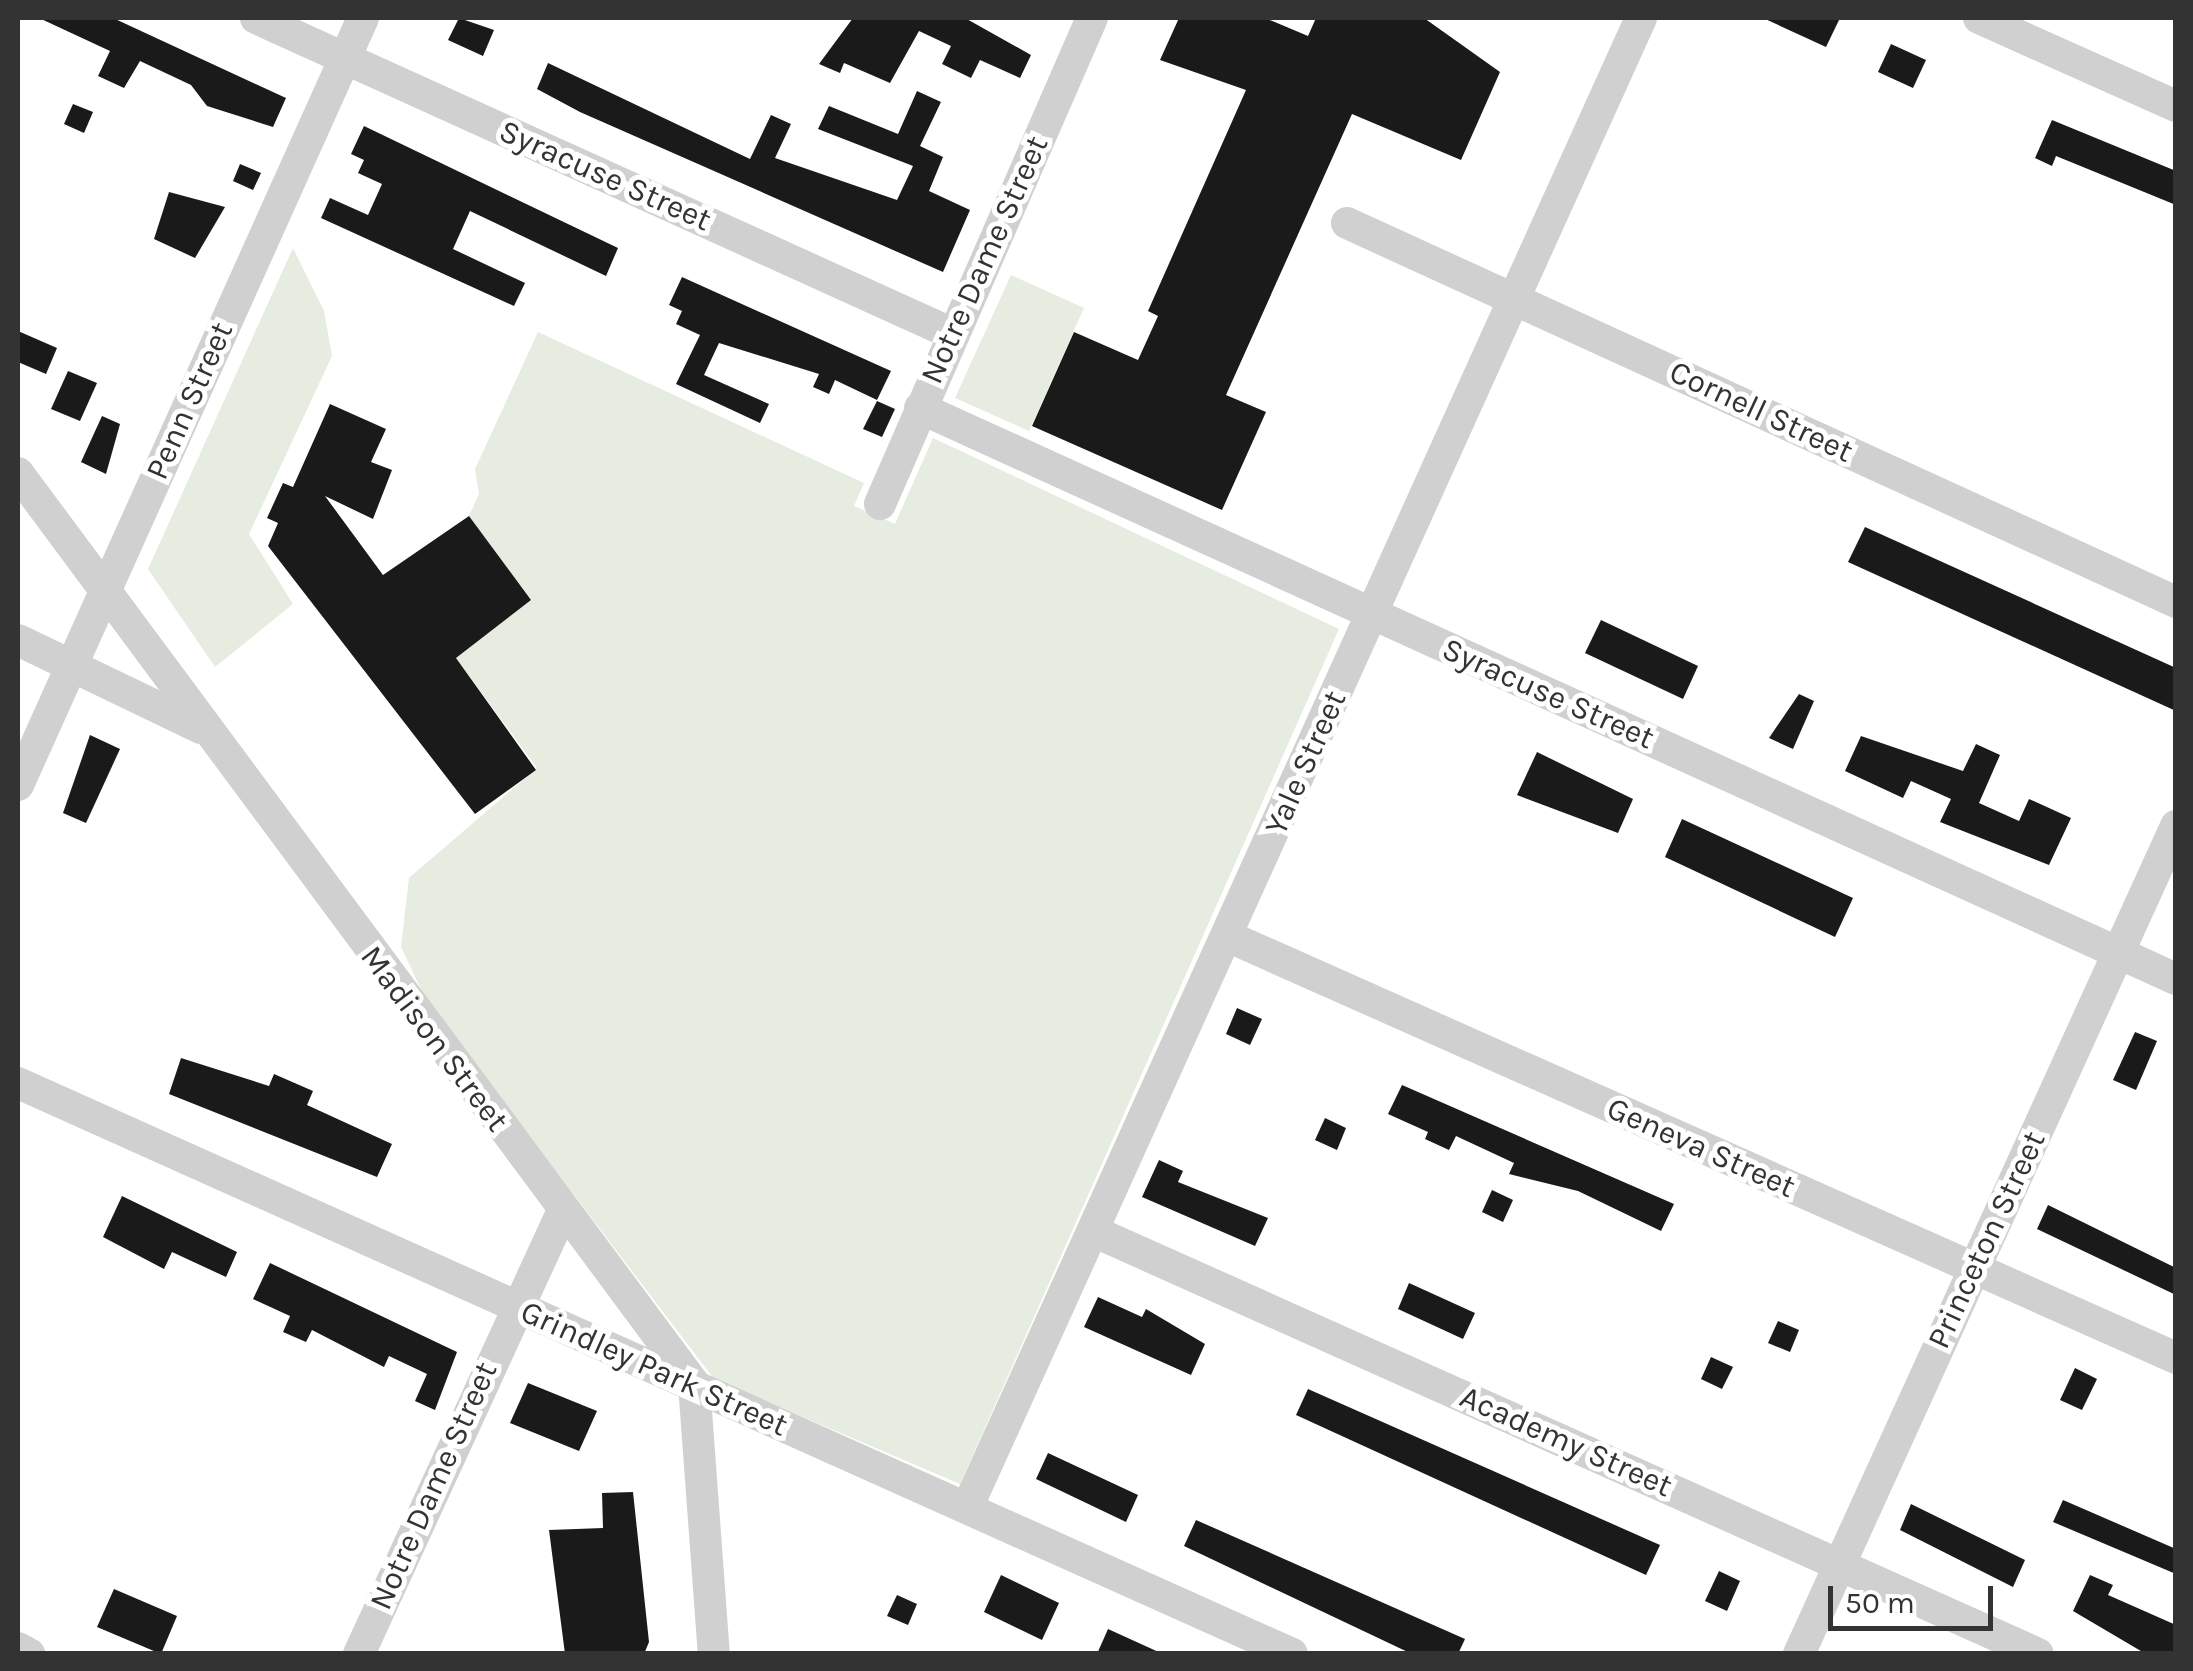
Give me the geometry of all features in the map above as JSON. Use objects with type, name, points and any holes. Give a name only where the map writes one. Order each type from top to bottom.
[{"type":"street","name":"Syracuse Street","points":[[256,18],[953,334]]},
{"type":"street","name":"Penn Street","points":[[18,784],[362,18]]},
{"type":"street","name":"Yale Street","points":[[968,1508],[1641,18]]},
{"type":"street","points":[[1980,18],[2176,106]]},
{"type":"street","name":"Notre Dame Street","points":[[880,504],[1085,20]]},
{"type":"street","name":"Cornell Street","points":[[1347,223],[2176,602]]},
{"type":"street","name":"Syracuse Street","points":[[920,408],[2176,979]]},
{"type":"street","name":"Madison Street","points":[[18,473],[562,1212],[694,1384]]},
{"type":"street","points":[[18,640],[205,730]]},
{"type":"street","name":"Princeton Street","points":[[1799,1654],[2176,826]]},
{"type":"street","name":"Geneva Street","points":[[1227,936],[2176,1358]]},
{"type":"street","name":"Grindley Park Street","points":[[18,1083],[1292,1654]]},
{"type":"street","name":"Notre Dame Street","points":[[359,1654],[514,1308],[562,1212]]},
{"type":"street","name":"Academy Street","points":[[1093,1231],[2038,1654]]},
{"type":"street","points":[[694,1384],[714,1654]]},
{"type":"street","points":[[18,1648],[29,1654]]},
{"type":"shaded area","points":[[293,248],[324,311],[332,356],[249,534],[293,604],[215,667],[148,569]]},
{"type":"shaded area","points":[[1011,275],[1084,308],[1029,431],[955,398]]},
{"type":"shaded area","points":[[538,332],[864,483],[854,506],[895,524],[933,438],[1339,629],[960,1484],[714,1379],[426,1000],[401,947],[409,878],[537,768],[456,658],[531,600],[469,516],[479,494],[475,469]]},
{"type":"building","points":[[39,18],[113,18],[286,98],[273,127],[207,106],[191,85],[140,61],[124,88],[98,76],[110,51]]},
{"type":"building","points":[[459,18],[494,30],[483,56],[448,40]]},
{"type":"building","points":[[853,18],[965,18],[1031,55],[1020,78],[980,60],[971,78],[942,64],[951,46],[919,31],[890,83],[844,63],[840,73],[819,64]]},
{"type":"building","points":[[1179,18],[1265,18],[1308,36],[1316,18],[1424,18],[1500,72],[1461,160],[1352,114],[1226,395],[1266,412],[1222,510],[1032,426],[1074,332],[1138,360],[1158,316],[1148,311],[1246,90],[1160,60]]},
{"type":"building","points":[[1763,18],[1840,18],[1826,47]]},
{"type":"building","points":[[1891,44],[1926,60],[1913,88],[1878,72]]},
{"type":"building","points":[[548,63],[750,159],[771,115],[791,124],[775,158],[897,200],[913,166],[818,129],[829,106],[898,134],[917,91],[941,102],[920,146],[943,157],[929,191],[970,210],[943,272],[580,112],[537,89]]},
{"type":"building","points":[[73,104],[93,112],[84,133],[64,124]]},
{"type":"building","points":[[2052,120],[2176,171],[2176,205],[2056,156],[2052,166],[2035,158]]},
{"type":"building","points":[[364,126],[618,248],[606,276],[470,211],[453,249],[525,283],[514,306],[321,218],[330,198],[368,215],[382,184],[358,173],[364,160],[351,154]]},
{"type":"building","points":[[240,164],[261,173],[253,190],[233,181]]},
{"type":"building","points":[[169,192],[225,207],[195,258],[154,239]]},
{"type":"building","points":[[682,277],[891,371],[877,400],[835,380],[829,394],[813,387],[819,374],[719,343],[704,375],[769,404],[760,423],[676,384],[700,335],[676,324],[682,311],[669,305]]},
{"type":"building","points":[[18,331],[57,348],[46,374],[18,362]]},
{"type":"building","points":[[68,371],[97,383],[80,421],[51,409]]},
{"type":"building","points":[[877,401],[895,409],[882,437],[863,429]]},
{"type":"building","points":[[330,404],[386,429],[371,462],[392,470],[373,519],[325,496],[383,575],[469,516],[531,600],[456,658],[536,770],[475,814],[268,546],[278,523],[267,518],[283,483],[293,487]]},
{"type":"building","points":[[102,416],[120,424],[106,474],[81,462]]},
{"type":"building","points":[[1865,527],[2176,668],[2176,711],[1848,562]]},
{"type":"building","points":[[1601,620],[1698,666],[1683,699],[1585,653]]},
{"type":"building","points":[[1799,694],[1814,701],[1793,749],[1769,738]]},
{"type":"building","points":[[90,735],[120,749],[86,823],[63,813]]},
{"type":"building","points":[[1861,736],[1963,771],[1976,744],[2000,755],[1979,803],[2019,821],[2029,799],[2071,818],[2049,865],[1940,822],[1951,799],[1911,781],[1903,798],[1845,771]]},
{"type":"building","points":[[1537,752],[1633,799],[1618,833],[1517,795]]},
{"type":"building","points":[[1682,819],[1853,898],[1835,937],[1665,857]]},
{"type":"building","points":[[1237,1008],[1262,1019],[1250,1045],[1226,1034]]},
{"type":"building","points":[[2135,1032],[2157,1041],[2136,1090],[2113,1080]]},
{"type":"building","points":[[181,1058],[269,1086],[274,1074],[313,1091],[307,1105],[392,1144],[377,1177],[169,1094]]},
{"type":"building","points":[[1402,1085],[1674,1204],[1661,1231],[1578,1191],[1509,1174],[1514,1163],[1456,1136],[1449,1150],[1425,1139],[1428,1132],[1388,1114]]},
{"type":"building","points":[[1325,1118],[1346,1128],[1337,1150],[1315,1140]]},
{"type":"building","points":[[1159,1160],[1183,1171],[1178,1182],[1268,1218],[1255,1246],[1142,1197]]},
{"type":"building","points":[[1492,1190],[1513,1200],[1503,1222],[1482,1212]]},
{"type":"building","points":[[122,1196],[237,1252],[226,1277],[172,1252],[164,1269],[103,1237]]},
{"type":"building","points":[[2048,1205],[2176,1268],[2176,1295],[2037,1229]]},
{"type":"building","points":[[270,1263],[457,1352],[435,1410],[415,1401],[427,1374],[389,1356],[384,1367],[312,1330],[306,1342],[283,1332],[290,1316],[253,1299]]},
{"type":"building","points":[[1409,1283],[1475,1313],[1463,1339],[1398,1309]]},
{"type":"building","points":[[1098,1297],[1142,1317],[1146,1309],[1205,1344],[1191,1375],[1084,1327]]},
{"type":"building","points":[[1778,1321],[1799,1330],[1790,1352],[1768,1343]]},
{"type":"building","points":[[1711,1357],[1733,1367],[1722,1389],[1701,1379]]},
{"type":"building","points":[[2075,1368],[2097,1379],[2082,1410],[2060,1400]]},
{"type":"building","points":[[528,1383],[597,1411],[579,1451],[510,1423]]},
{"type":"building","points":[[1308,1389],[1660,1545],[1646,1575],[1296,1415]]},
{"type":"building","points":[[1048,1453],[1138,1495],[1126,1522],[1036,1479]]},
{"type":"building","points":[[633,1492],[649,1642],[644,1654],[565,1654],[549,1530],[603,1528],[602,1493]]},
{"type":"building","points":[[2063,1500],[2176,1549],[2176,1574],[2053,1522]]},
{"type":"building","points":[[1911,1504],[2025,1560],[2013,1587],[1900,1530]]},
{"type":"building","points":[[1196,1520],[1465,1639],[1458,1654],[1412,1654],[1184,1546]]},
{"type":"building","points":[[1719,1571],[1740,1581],[1727,1611],[1705,1601]]},
{"type":"building","points":[[1001,1575],[1059,1603],[1042,1640],[984,1612]]},
{"type":"building","points":[[2090,1575],[2113,1585],[2108,1595],[2176,1625],[2176,1654],[2146,1654],[2073,1611]]},
{"type":"building","points":[[114,1589],[177,1616],[161,1654],[97,1627]]},
{"type":"building","points":[[897,1595],[917,1604],[908,1625],[887,1616]]},
{"type":"building","points":[[1108,1629],[1163,1654],[1097,1654]]}]
